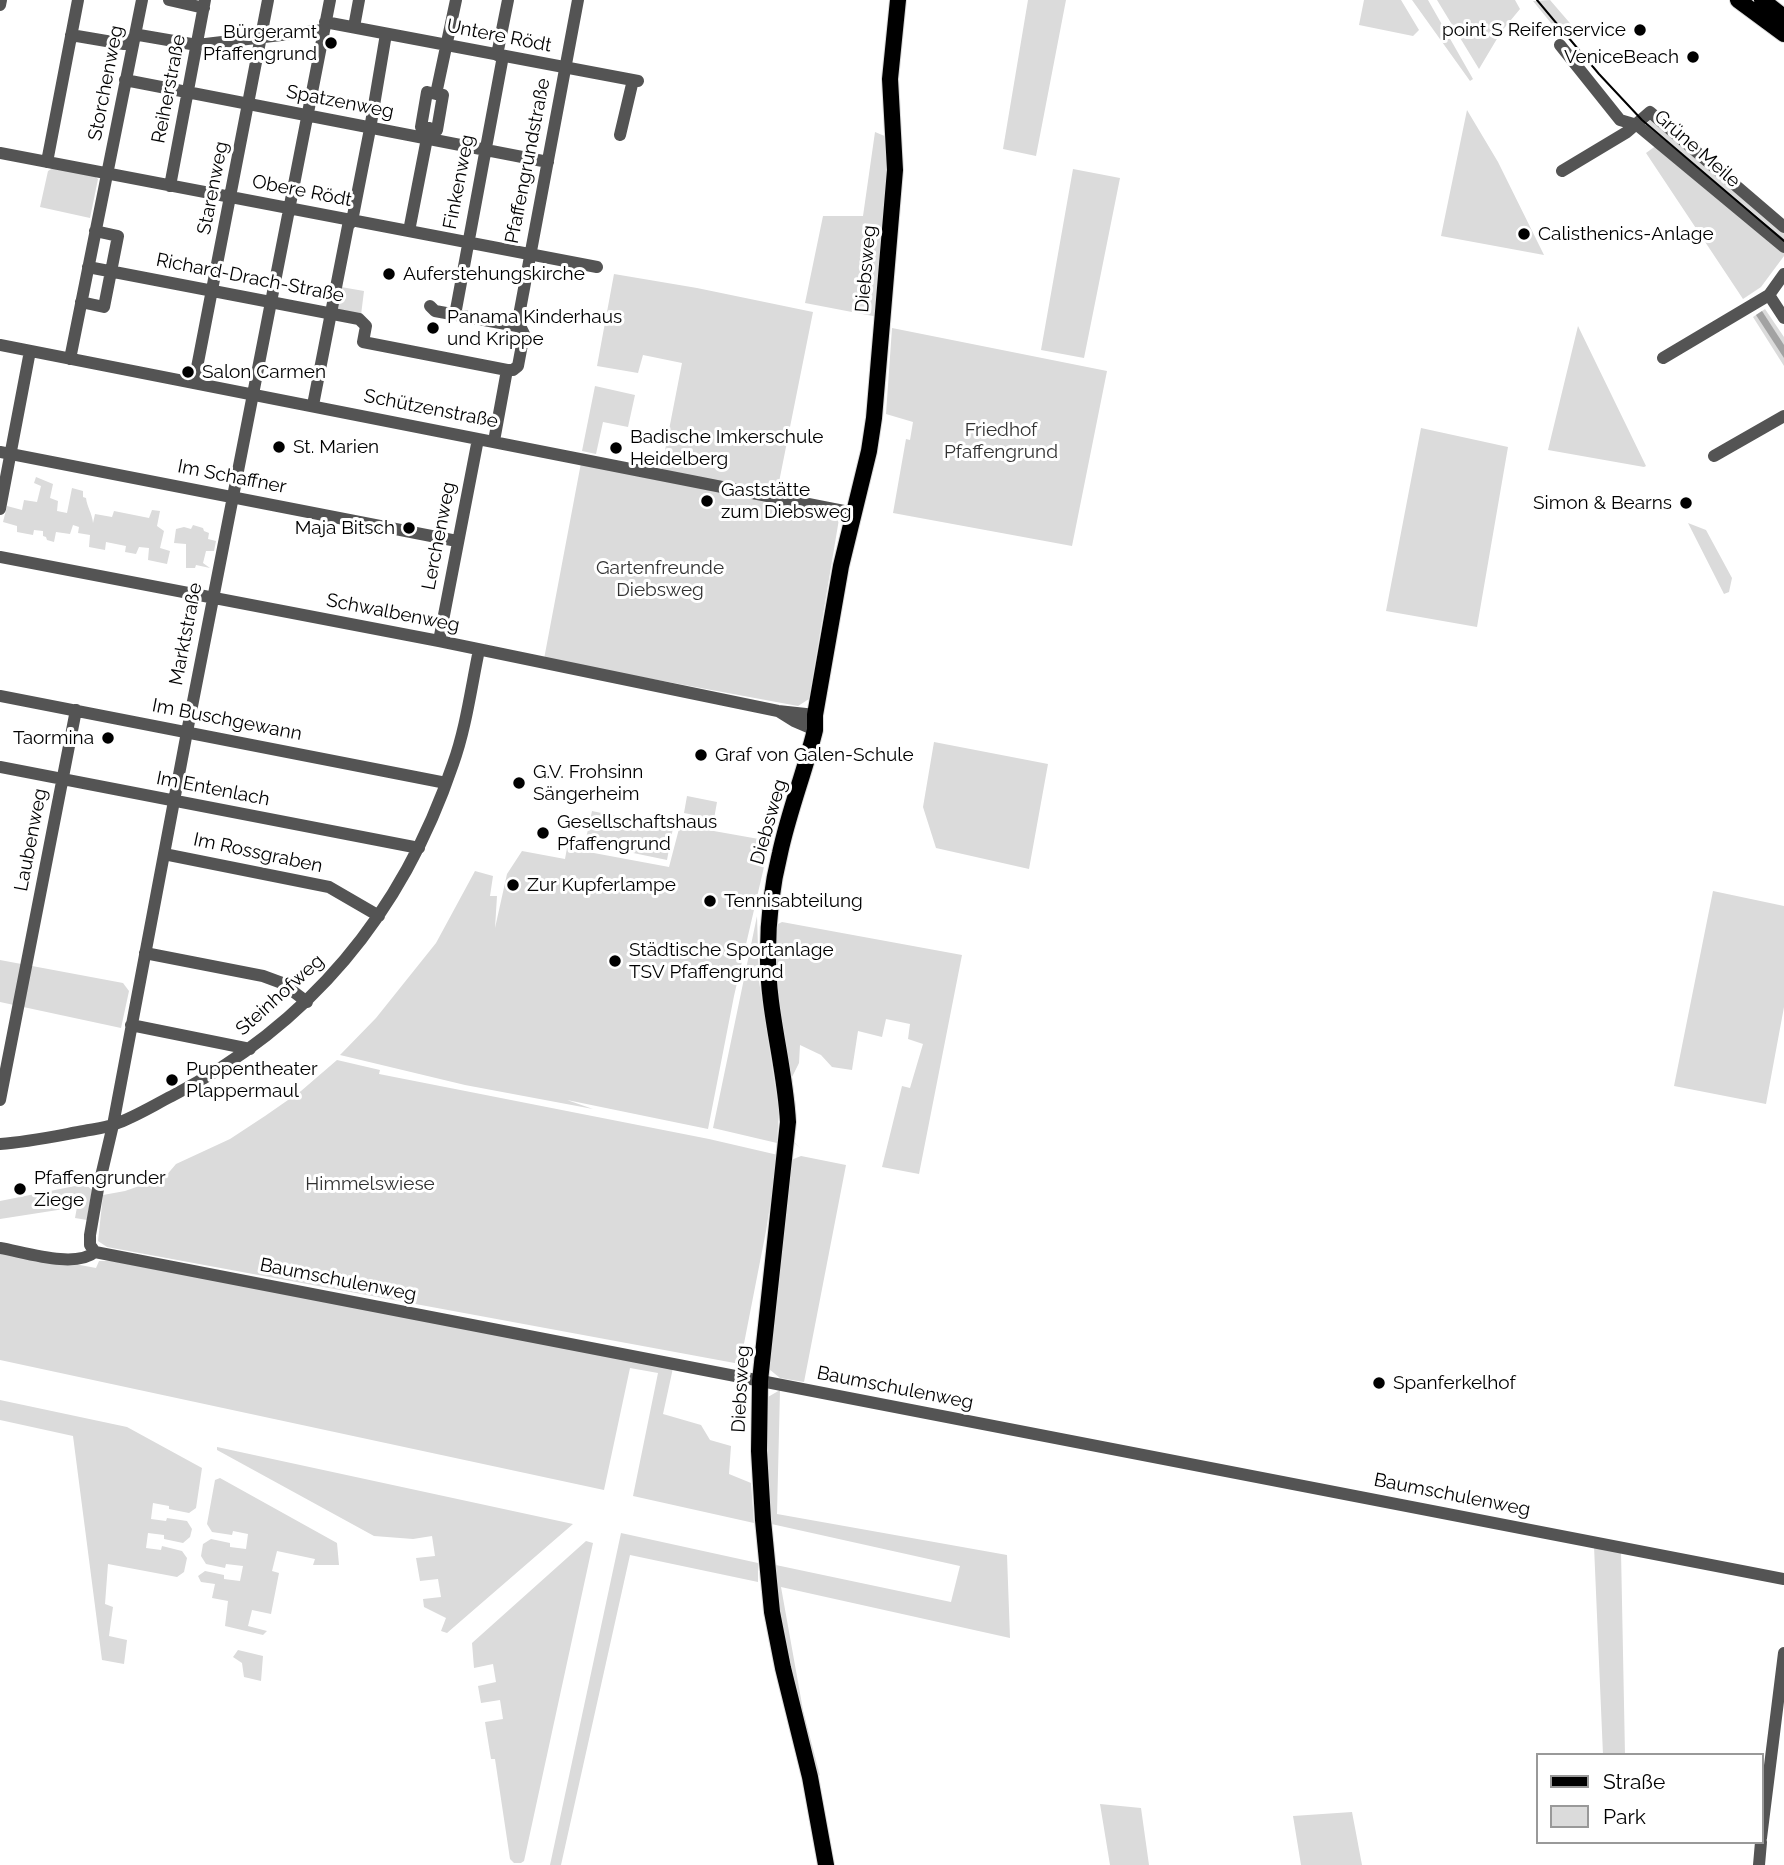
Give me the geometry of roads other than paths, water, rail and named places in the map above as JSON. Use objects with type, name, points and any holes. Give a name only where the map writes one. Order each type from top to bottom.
[{"type":"main road","name":"Diebsweg","points":[[826,1865],[810,1777],[772,1612],[762,1520],[759,1451],[761,1381],[788,1122],[782,1063],[769,995],[768,951],[770,914],[780,851],[806,768],[841,566],[874,418],[895,170],[890,79],[898,0]]},
{"type":"main road","points":[[1738,0],[1784,34]]},
{"type":"main road","points":[[1762,0],[1784,17]]},
{"type":"street","points":[[47,162],[78,0]]},
{"type":"street","name":"Storchenweg","points":[[70,359],[142,0]]},
{"type":"street","points":[[169,0],[205,4]]},
{"type":"street","name":"Starenweg","points":[[194,383],[268,0]]},
{"type":"street","name":"Marktstraße","points":[[95,1252],[89,1241],[98,1189],[113,1125],[330,0]]},
{"type":"street","points":[[354,27],[359,0]]},
{"type":"street","points":[[409,231],[428,134],[437,130],[443,95],[436,94],[456,0]]},
{"type":"street","name":"Finkenweg","points":[[456,315],[508,0]]},
{"type":"street","name":"Pfaffengrundstraße","points":[[494,441],[508,370],[518,366],[524,334],[517,326],[578,0]]},
{"type":"street","name":"Reiherstraße","points":[[170,186],[205,4]]},
{"type":"street","points":[[71,35],[124,44],[139,35],[197,45],[324,26]]},
{"type":"street","name":"Untere Rödt","points":[[324,26],[354,27],[635,80],[620,135]]},
{"type":"street","points":[[313,405],[370,129],[386,34]]},
{"type":"street","points":[[1560,45],[1620,120],[1637,125]]},
{"type":"street","name":"Spatzenweg","points":[[125,80],[370,129],[428,134],[485,150],[548,162]]},
{"type":"street","name":"Grüne Meile","points":[[1784,228],[1650,112],[1637,125],[1784,247]]},
{"type":"street","points":[[1562,171],[1637,125]]},
{"type":"street","name":"Obere Rödt","points":[[0,153],[597,267]]},
{"type":"street","points":[[81,302],[104,307],[118,236],[95,231]]},
{"type":"street","name":"Richard-Drach-Straße","points":[[88,267],[363,321],[366,326],[363,342],[508,370]]},
{"type":"street","points":[[1664,358],[1769,295],[1784,274]]},
{"type":"street","points":[[1769,295],[1784,318]]},
{"type":"street","points":[[429,306],[435,312],[517,326]]},
{"type":"street","name":"Schützenstraße","points":[[0,345],[854,513]]},
{"type":"street","points":[[0,509],[5,453],[30,351]]},
{"type":"street","points":[[1714,456],[1784,416]]},
{"type":"street","name":"Lerchenweg","points":[[439,641],[478,439]]},
{"type":"street","name":"Im Schaffner","points":[[5,453],[457,541]]},
{"type":"street","name":"Schwalbenweg","points":[[0,557],[439,641],[778,711],[794,721],[813,720]]},
{"type":"street","name":"Steinhofweg","points":[[0,1144],[113,1125],[205,1079],[250,1049],[307,1002],[342,965],[379,916],[419,848],[462,737],[479,650]]},
{"type":"street","name":"Im Buschgewann","points":[[0,696],[446,783]]},
{"type":"street","name":"Laubenweg","points":[[0,1100],[76,710]]},
{"type":"street","name":"Im Entenlach","points":[[0,767],[419,848]]},
{"type":"street","name":"Im Rossgraben","points":[[164,853],[329,887],[379,916]]},
{"type":"street","points":[[145,953],[263,976],[282,984],[307,1002]]},
{"type":"street","points":[[131,1025],[250,1049]]},
{"type":"street","name":"Baumschulenweg","points":[[0,1248],[68,1259],[89,1257],[95,1252],[1784,1579]]},
{"type":"street","points":[[1763,1824],[1784,1653]]},
{"type":"street","points":[[1759,1865],[1761,1844]]},
{"type":"tram line","points":[[1537,0],[1642,120],[1784,241]]},
{"type":"place","name":"point S Reifenservice","points":[[1640,30]]},
{"type":"place","name":"Bürgeramt Pfaffengrund","points":[[331,43]]},
{"type":"place","name":"VeniceBeach","points":[[1693,57]]},
{"type":"place","name":"Calisthenics-Anlage","points":[[1524,234]]},
{"type":"place","name":"Auferstehungskirche","points":[[389,274]]},
{"type":"place","name":"Panama Kinderhaus und Krippe","points":[[433,328]]},
{"type":"place","name":"Salon Carmen","points":[[188,372]]},
{"type":"place","name":"St. Marien","points":[[279,447]]},
{"type":"place","name":"Badische Imkerschule Heidelberg","points":[[616,448]]},
{"type":"place","name":"Gaststätte zum Diebsweg","points":[[707,501]]},
{"type":"place","name":"Simon & Bearns","points":[[1686,503]]},
{"type":"place","name":"Maja Bitsch","points":[[409,528]]},
{"type":"place","name":"Taormina","points":[[108,738]]},
{"type":"place","name":"Graf von Galen-Schule","points":[[701,755]]},
{"type":"place","name":"G.V. Frohsinn Sängerheim","points":[[519,783]]},
{"type":"place","name":"Gesellschaftshaus Pfaffengrund","points":[[543,833]]},
{"type":"place","name":"Zur Kupferlampe","points":[[513,885]]},
{"type":"place","name":"Tennisabteilung","points":[[710,901]]},
{"type":"place","name":"Städtische Sportanlage TSV Pfaffengrund","points":[[615,961]]},
{"type":"place","name":"Puppentheater Plappermaul","points":[[172,1080]]},
{"type":"place","name":"Pfaffengrunder Ziege","points":[[20,1189]]},
{"type":"place","name":"Spanferkelhof","points":[[1379,1383]]},
{"type":"park label","name":"Friedhof Pfaffengrund","points":[[1001,441]]},
{"type":"park label","name":"Gartenfreunde Diebsweg","points":[[660,579]]},
{"type":"park label","name":"Himmelswiese","points":[[370,1184]]}]
